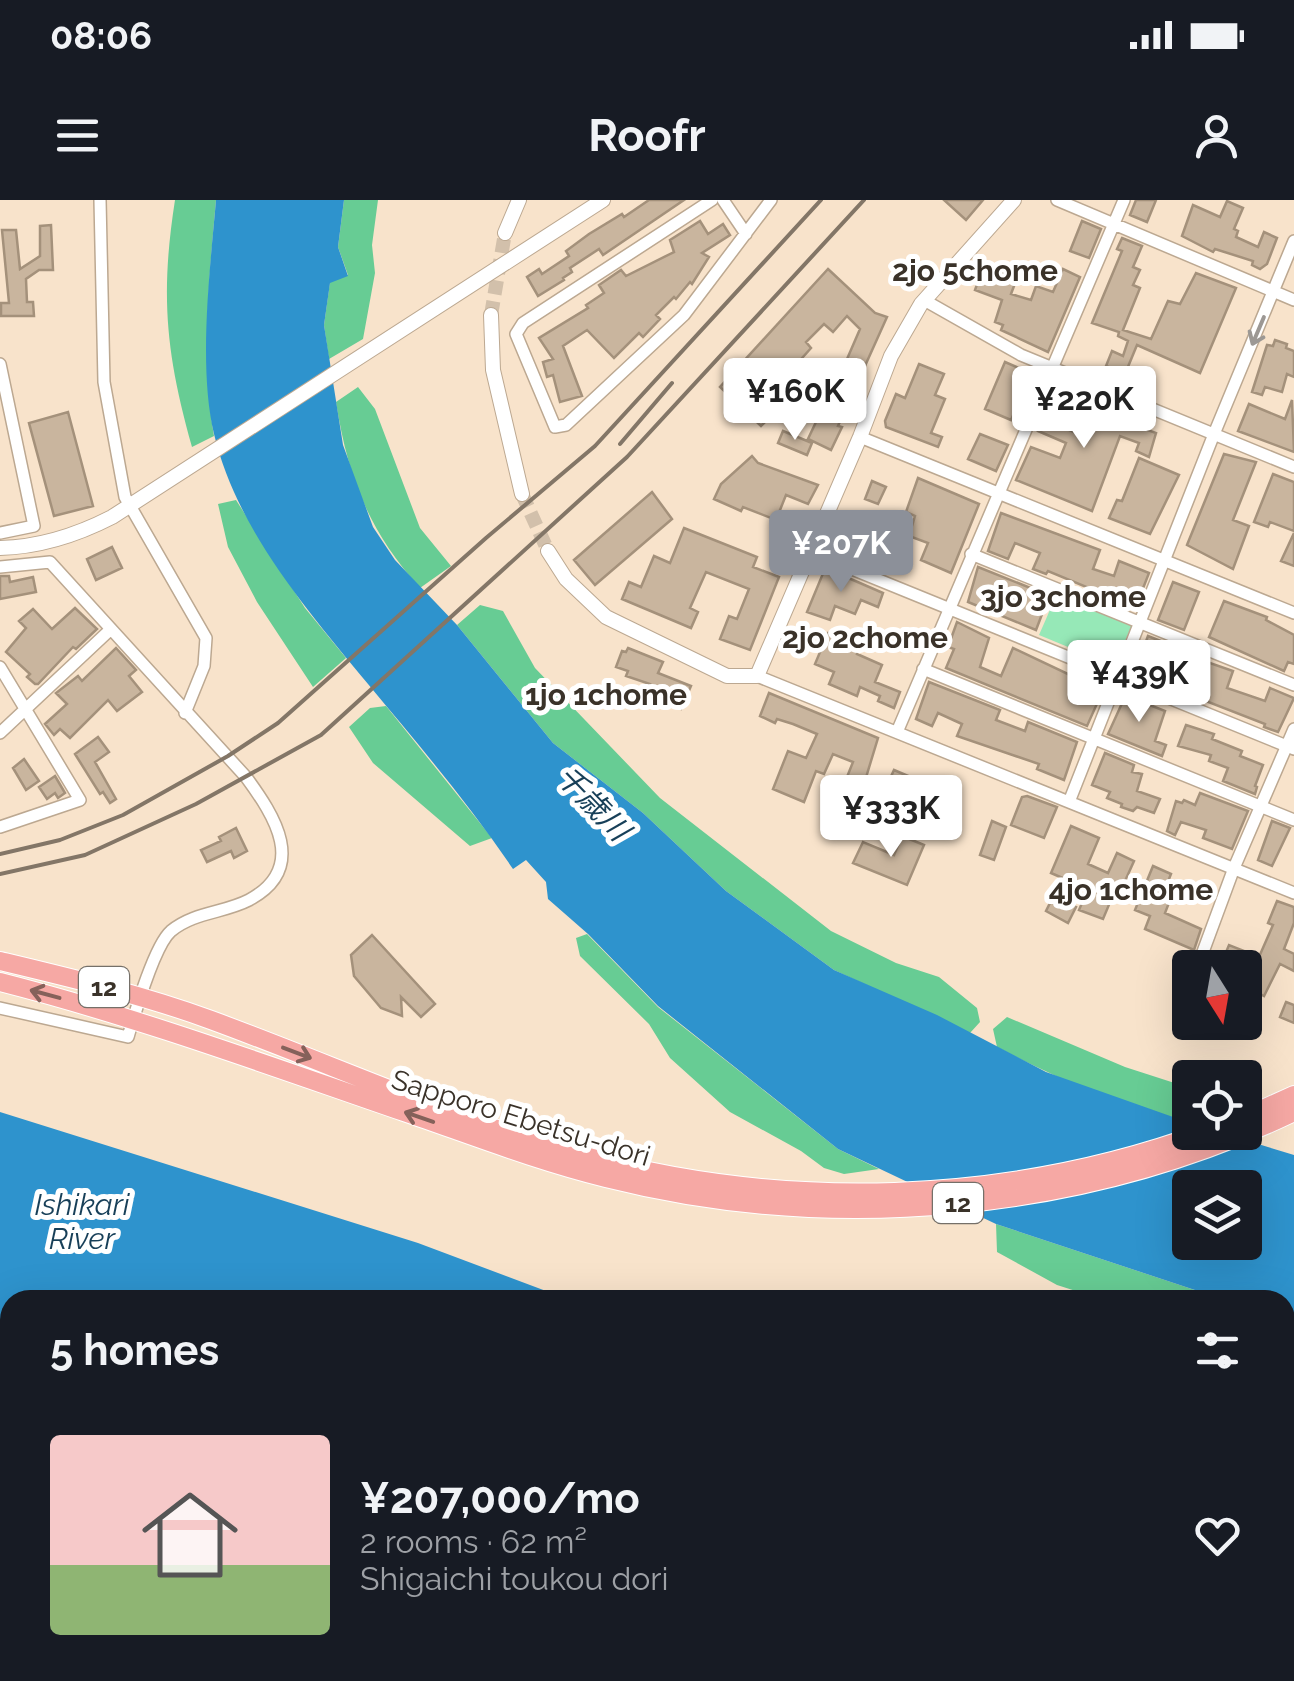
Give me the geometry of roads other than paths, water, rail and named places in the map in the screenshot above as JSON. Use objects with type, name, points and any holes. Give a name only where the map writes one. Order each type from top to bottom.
[{"type":"highway","name":"12","points":[[0,962],[142,998]]},
{"type":"highway","name":"12","points":[[0,982],[133,1020]]},
{"type":"highway","name":"Sapporo Ebetsu-dori","points":[[142,998],[206,1018],[613,1172],[760,1189],[895,1193],[948,1190],[1076,1169],[1172,1143]]},
{"type":"highway","name":"Sapporo Ebetsu-dori","points":[[133,1020],[526,1154],[764,1205],[867,1210],[1027,1194],[1123,1173],[1245,1133],[1294,1112]]},
{"type":"highway","points":[[1262,1109],[1294,1094]]},
{"type":"street","points":[[100,200],[104,382],[129,507],[206,638],[204,666],[185,713]]},
{"type":"street","points":[[504,233],[519,200]]},
{"type":"street","points":[[0,548],[32,546],[86,530],[129,507],[603,200]]},
{"type":"street","points":[[712,200],[523,323],[516,334],[555,427],[566,426],[684,315],[771,200]]},
{"type":"street","points":[[723,200],[746,234]]},
{"type":"street","points":[[757,676],[891,356],[924,300],[1014,200]]},
{"type":"street","points":[[1057,200],[1294,300]]},
{"type":"street","points":[[897,732],[1124,200]]},
{"type":"street","points":[[1069,802],[1294,240]]},
{"type":"street","points":[[924,300],[1021,355],[1294,467]]},
{"type":"street","points":[[491,315],[493,370],[522,494]]},
{"type":"street","points":[[0,364],[34,526],[0,533]]},
{"type":"street","points":[[860,437],[1294,613]]},
{"type":"street","points":[[548,551],[566,579],[606,618],[726,676],[757,676],[1294,893]]},
{"type":"street","points":[[810,552],[1290,748]]},
{"type":"street","points":[[971,554],[1294,685]]},
{"type":"street","points":[[0,567],[50,562],[228,756],[272,813],[281,831],[281,861],[270,885],[248,900],[193,917],[172,930],[160,944],[128,1037],[0,1008]]},
{"type":"street","points":[[0,733],[110,630]]},
{"type":"street","points":[[0,667],[80,800],[0,827]]},
{"type":"street","points":[[923,670],[1294,820]]},
{"type":"street","points":[[1204,950],[1260,806],[1290,748],[1294,729]]},
{"type":"water","name":"千歳川","points":[[216,200],[344,200],[338,247],[348,276],[330,283],[324,325],[343,445],[373,527],[395,560],[457,625],[553,743],[643,813],[726,891],[834,970],[937,1015],[1046,1072],[1172,1117],[1172,1150],[1262,1150],[1262,1145],[1294,1155],[1294,1290],[1195,1290],[996,1224],[838,1149],[658,1006],[548,899],[546,882],[526,860],[513,869],[443,775],[299,598],[239,503],[214,434],[207,379],[207,318]]},
{"type":"water","name":"Ishikari River","points":[[0,1112],[418,1243],[543,1290],[0,1290]]},
{"type":"tunnel","points":[[491,315],[505,233]]},
{"type":"tunnel","points":[[522,494],[548,551]]},
{"type":"railway","points":[[0,854],[60,840],[123,815],[278,723],[595,446],[821,200]]},
{"type":"railway","points":[[0,874],[85,855],[196,804],[321,735],[627,457],[864,200]]},
{"type":"railway","points":[[620,444],[672,383]]},
{"type":"district","name":"2jo 5chome","points":[[975,270]]},
{"type":"district","name":"3jo 3chome","points":[[1063,596]]},
{"type":"district","name":"2jo 2chome","points":[[865,637]]},
{"type":"district","name":"1jo 1chome","points":[[606,694]]},
{"type":"district","name":"4jo 1chome","points":[[1131,889]]}]
